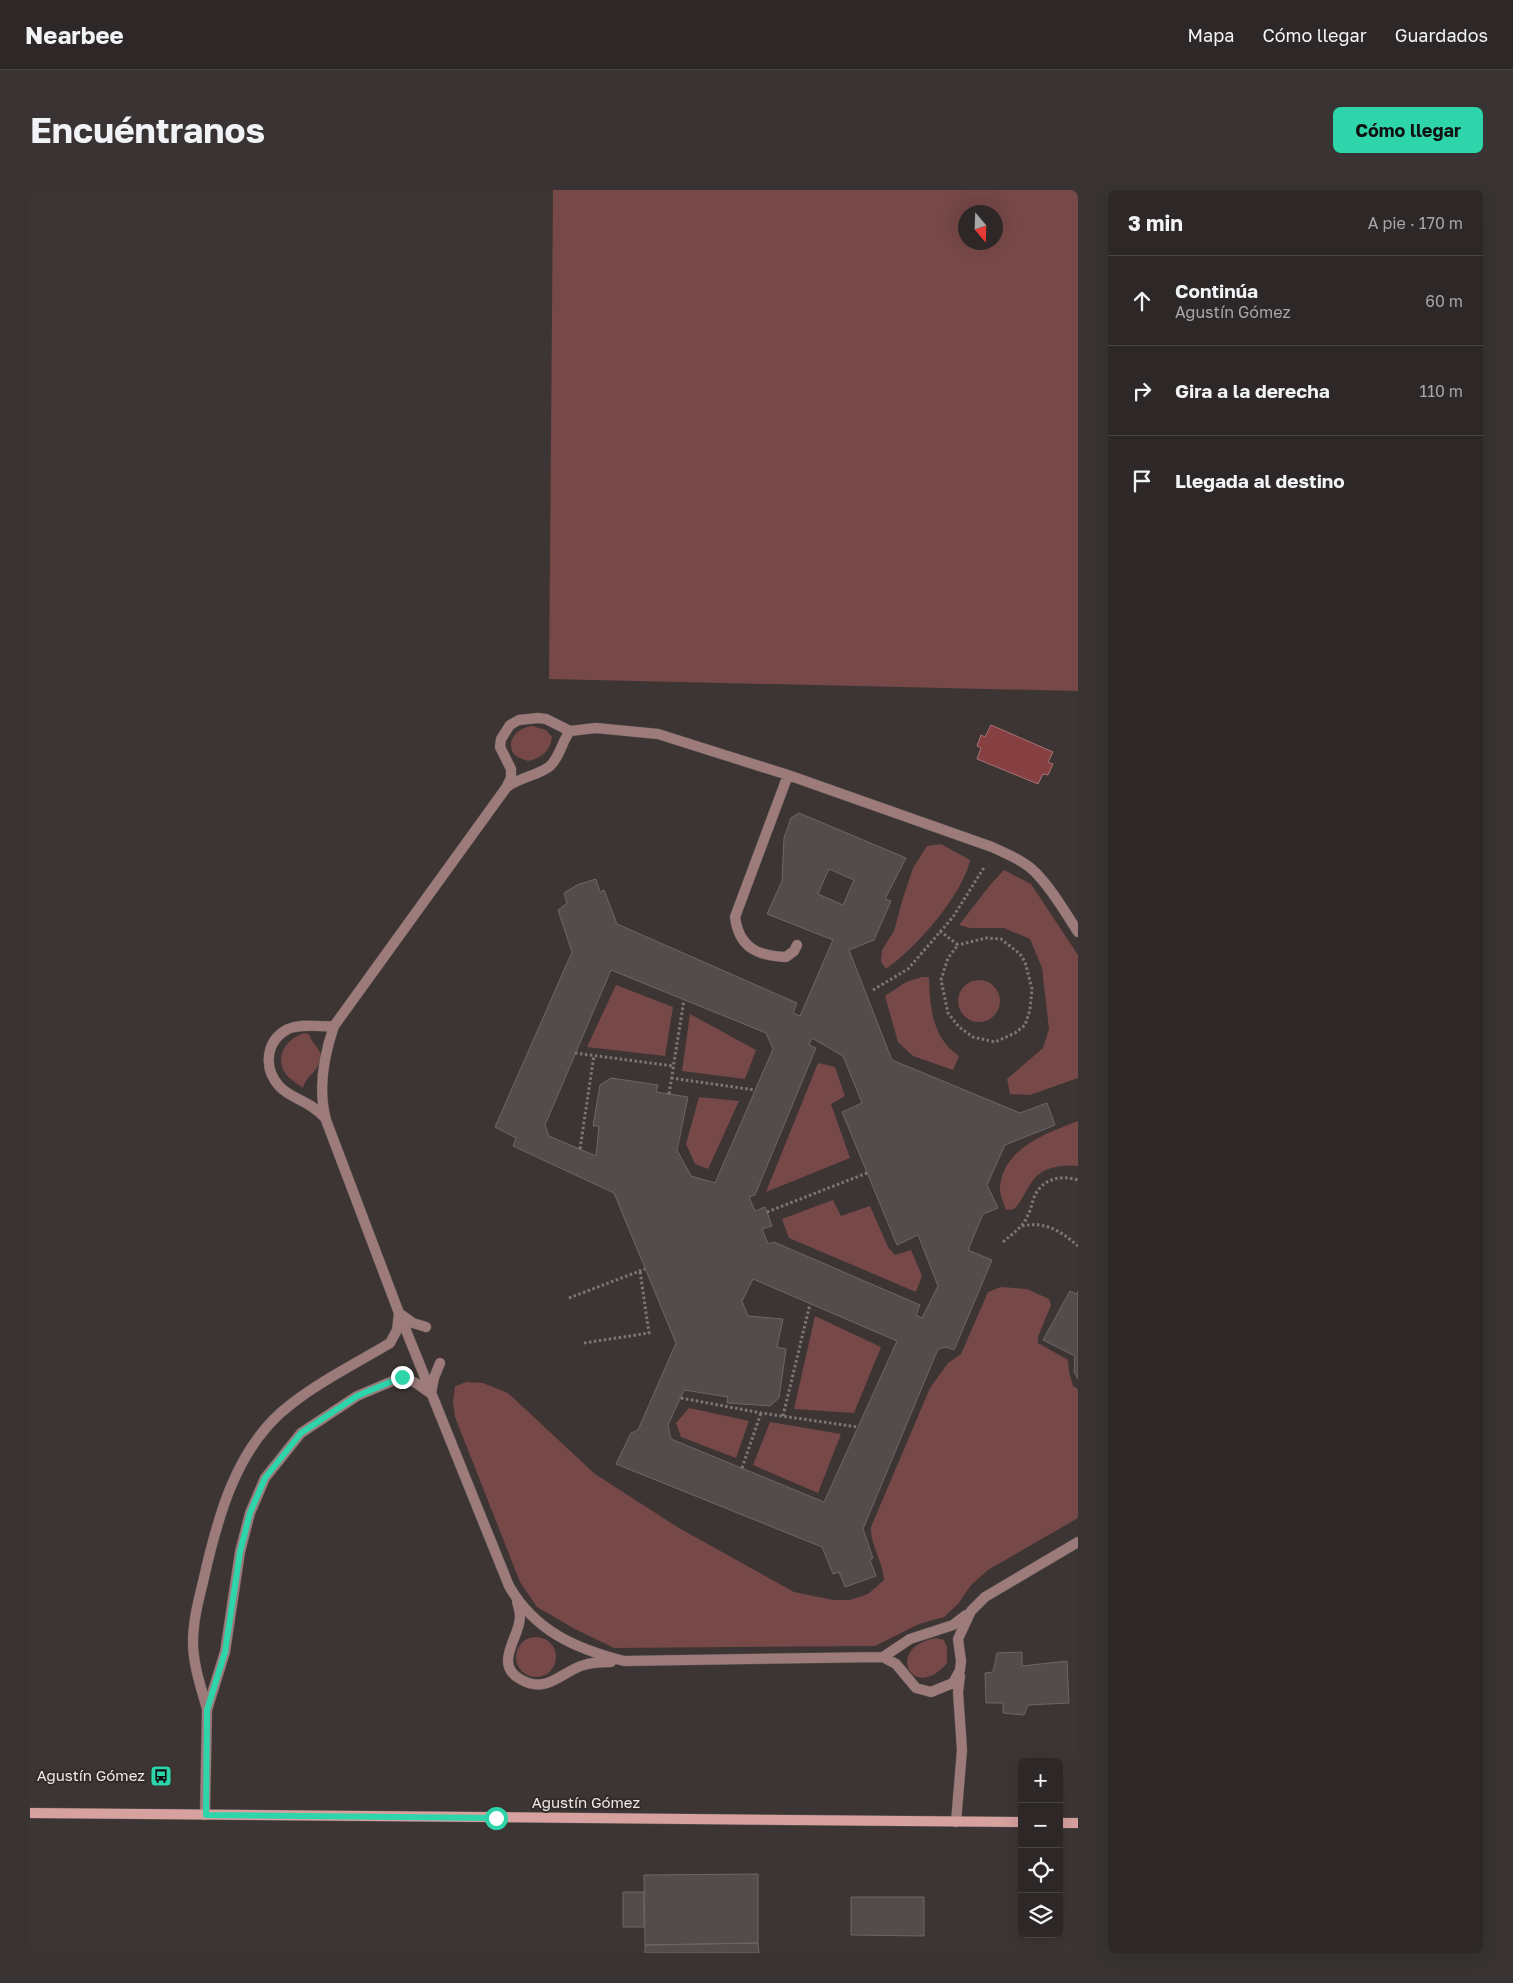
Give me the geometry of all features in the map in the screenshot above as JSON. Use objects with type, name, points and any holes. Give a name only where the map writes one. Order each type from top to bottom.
[{"type":"main road","name":"Agustín Gómez","points":[[30,1813],[1018,1822]]},
{"type":"main road","points":[[1063,1823],[1078,1823]]},
{"type":"lane","points":[[960,1712],[952,1698],[945,1694],[916,1688],[896,1664],[883,1657],[598,1662],[572,1670],[549,1684],[524,1682],[513,1675],[508,1664],[508,1653],[518,1628],[520,1616],[516,1599],[431,1394],[326,1120],[322,1105],[327,1045],[334,1026],[506,788],[511,778],[511,769],[500,748],[501,739],[510,724],[519,720],[546,719],[570,731],[596,728],[658,734],[788,774],[992,846],[1035,872],[1078,932]]},
{"type":"lane","points":[[506,788],[517,780],[550,766],[557,757],[570,731]]},
{"type":"lane","points":[[788,774],[735,917],[738,934],[754,950],[764,955],[786,957],[794,951],[797,945]]},
{"type":"lane","points":[[326,1120],[316,1108],[281,1088],[272,1076],[268,1062],[269,1049],[276,1038],[289,1029],[307,1025],[334,1026]]},
{"type":"lane","points":[[399,1313],[413,1323],[426,1327]]},
{"type":"lane","points":[[206,1815],[207,1710],[195,1665],[193,1642],[197,1607],[222,1508],[244,1460],[259,1436],[289,1405],[390,1343],[397,1330],[399,1313]]},
{"type":"lane","points":[[431,1394],[434,1378],[440,1363]]},
{"type":"lane","points":[[207,1710],[225,1652],[240,1552],[250,1513],[265,1478],[301,1433],[357,1396],[402,1377],[416,1383],[431,1394]]},
{"type":"lane","points":[[883,1657],[910,1639],[953,1625],[985,1597],[1078,1542]]},
{"type":"lane","points":[[516,1599],[536,1620],[569,1643],[585,1650],[624,1661]]},
{"type":"lane","points":[[956,1822],[962,1750],[958,1692],[961,1661],[958,1639],[971,1611]]},
{"type":"lane","points":[[931,1692],[953,1683],[960,1670]]},
{"type":"path","points":[[873,990],[908,969],[953,917],[984,871],[992,846]]},
{"type":"path","points":[[940,932],[958,944]]},
{"type":"path","points":[[986,938],[1001,939],[1020,954],[1025,962],[1032,989],[1030,1010],[1025,1025],[1015,1034],[995,1042],[973,1037],[959,1028],[948,1013],[941,980],[948,958],[958,944],[986,938]]},
{"type":"path","points":[[669,1094],[684,1000]]},
{"type":"path","points":[[576,1053],[673,1066]]},
{"type":"path","points":[[580,1149],[594,1056]]},
{"type":"path","points":[[671,1078],[755,1090]]},
{"type":"path","points":[[767,1212],[867,1173]]},
{"type":"path","points":[[1003,1242],[1022,1226],[1028,1216],[1035,1194],[1044,1183],[1056,1177],[1068,1177],[1078,1180]]},
{"type":"path","points":[[1022,1226],[1037,1224],[1055,1229],[1078,1246]]},
{"type":"path","points":[[569,1298],[645,1269]]},
{"type":"path","points":[[584,1342],[650,1333],[640,1271]]},
{"type":"path","points":[[783,1416],[810,1304]]},
{"type":"path","points":[[681,1398],[761,1413],[858,1427]]},
{"type":"path","points":[[742,1468],[761,1413]]},
{"type":"shaded area","points":[[553,190],[1078,190],[1078,691],[549,679]]},
{"type":"shaded area","points":[[991,725],[1053,752],[1048,762],[1053,764],[1048,775],[1043,774],[1038,784],[977,759],[981,748],[977,746],[981,735],[985,737]]},
{"type":"shaded area","points":[[532,726],[546,730],[552,737],[544,753],[528,761],[519,758],[513,753],[511,741],[524,728]]},
{"type":"shaded area","points":[[941,844],[970,860],[966,874],[948,905],[936,920],[898,960],[886,969],[881,962],[882,950],[894,931],[913,868],[927,846]]},
{"type":"shaded area","points":[[1004,870],[1031,884],[1078,955],[1078,1078],[1030,1095],[1010,1094],[1007,1079],[1043,1048],[1049,1029],[1042,968],[1030,939],[1004,928],[970,928],[959,925]]},
{"type":"shaded area","points":[[929,977],[930,999],[938,1031],[950,1049],[959,1056],[953,1070],[913,1056],[898,1042],[885,996],[906,982]]},
{"type":"shaded area","points":[[979,980],[994,986],[1000,1001],[994,1016],[979,1022],[964,1016],[958,1001],[964,986]]},
{"type":"shaded area","points":[[616,985],[673,1007],[665,1056],[587,1047]]},
{"type":"shaded area","points":[[690,1014],[756,1050],[745,1079],[682,1071]]},
{"type":"shaded area","points":[[305,1033],[310,1035],[321,1057],[318,1066],[303,1088],[285,1073],[281,1060],[284,1048],[288,1043]]},
{"type":"shaded area","points":[[818,1063],[835,1067],[845,1096],[831,1104],[850,1158],[766,1192]]},
{"type":"shaded area","points":[[699,1097],[739,1101],[708,1169],[695,1164],[686,1144]]},
{"type":"shaded area","points":[[1078,1121],[1078,1166],[1060,1166],[1048,1169],[1038,1175],[1014,1209],[1006,1210],[1000,1187],[1003,1173],[1009,1162],[1028,1144]]},
{"type":"shaded area","points":[[833,1200],[841,1216],[870,1206],[888,1247],[895,1255],[911,1250],[922,1276],[916,1292],[789,1238],[782,1219]]},
{"type":"shaded area","points":[[1001,1287],[1027,1289],[1049,1299],[1051,1305],[1038,1337],[1038,1343],[1068,1360],[1073,1386],[1078,1389],[1078,1518],[988,1570],[971,1585],[958,1604],[944,1617],[919,1624],[875,1646],[614,1648],[573,1628],[537,1607],[520,1582],[455,1417],[453,1402],[455,1386],[467,1382],[483,1383],[508,1393],[595,1474],[679,1528],[794,1592],[833,1600],[850,1600],[868,1594],[884,1580],[872,1540],[871,1527],[930,1388],[948,1363],[961,1354],[988,1292]]},
{"type":"shaded area","points":[[815,1316],[881,1347],[854,1413],[794,1409]]},
{"type":"shaded area","points":[[689,1408],[749,1421],[736,1458],[681,1437],[676,1423]]},
{"type":"shaded area","points":[[770,1422],[841,1434],[818,1493],[753,1465]]},
{"type":"shaded area","points":[[536,1637],[550,1643],[556,1657],[550,1671],[536,1677],[522,1671],[516,1657],[522,1643]]},
{"type":"shaded area","points":[[936,1638],[944,1640],[947,1647],[947,1663],[935,1674],[923,1678],[915,1675],[909,1669],[907,1661],[911,1651],[920,1643]]},
{"type":"building","points":[[799,813],[906,858],[885,899],[891,901],[874,940],[849,950],[892,1060],[1020,1113],[1047,1103],[1055,1125],[1005,1145],[987,1185],[998,1208],[983,1214],[968,1250],[992,1260],[954,1350],[946,1347],[938,1349],[863,1529],[873,1558],[870,1560],[876,1576],[845,1587],[839,1572],[833,1574],[822,1547],[616,1464],[631,1433],[638,1430],[676,1343],[614,1193],[513,1146],[516,1138],[495,1127],[572,952],[558,910],[567,903],[564,893],[577,885],[596,879],[600,892],[604,890],[617,924],[797,1003],[793,1013],[800,1016],[833,940],[767,914],[782,881],[784,838],[791,818]],"holes":[[[829,869],[854,880],[843,905],[818,894]],[[611,970],[766,1033],[773,1049],[715,1183],[691,1176],[677,1150],[688,1097],[656,1092],[658,1085],[611,1078],[600,1085],[593,1126],[599,1126],[596,1156],[549,1136],[545,1125]],[[812,1038],[843,1056],[862,1103],[842,1112],[897,1245],[918,1235],[938,1286],[922,1318],[916,1315],[920,1305],[774,1242],[768,1244],[762,1229],[772,1226],[765,1207],[755,1211],[749,1197],[755,1195],[816,1048],[809,1045]],[[753,1279],[897,1341],[824,1502],[671,1439],[668,1425],[684,1390],[728,1397],[727,1403],[770,1406],[779,1398],[786,1349],[777,1347],[783,1319],[748,1316],[742,1301]]]},
{"type":"building","points":[[1070,1291],[1077,1294],[1078,1291],[1078,1379],[1074,1372],[1075,1356],[1043,1340]]},
{"type":"building","points":[[1022,1652],[1022,1666],[1067,1661],[1069,1703],[1028,1705],[1024,1715],[1003,1713],[1003,1703],[986,1703],[985,1673],[993,1672],[997,1653]]},
{"type":"building","points":[[758,1874],[758,1943],[645,1945],[644,1875]]},
{"type":"building","points":[[623,1892],[644,1892],[644,1927],[623,1927]]},
{"type":"building","points":[[851,1897],[924,1897],[924,1936],[851,1935]]},
{"type":"building","points":[[758,1943],[759,1953],[645,1953],[645,1945]]},
{"type":"place","name":"Agustín Gómez","points":[[161,1776]]},
{"type":"route","points":[[402,1377],[357,1396],[301,1433],[265,1478],[250,1513],[240,1552],[225,1652],[207,1710],[206,1815],[496,1818]]}]
